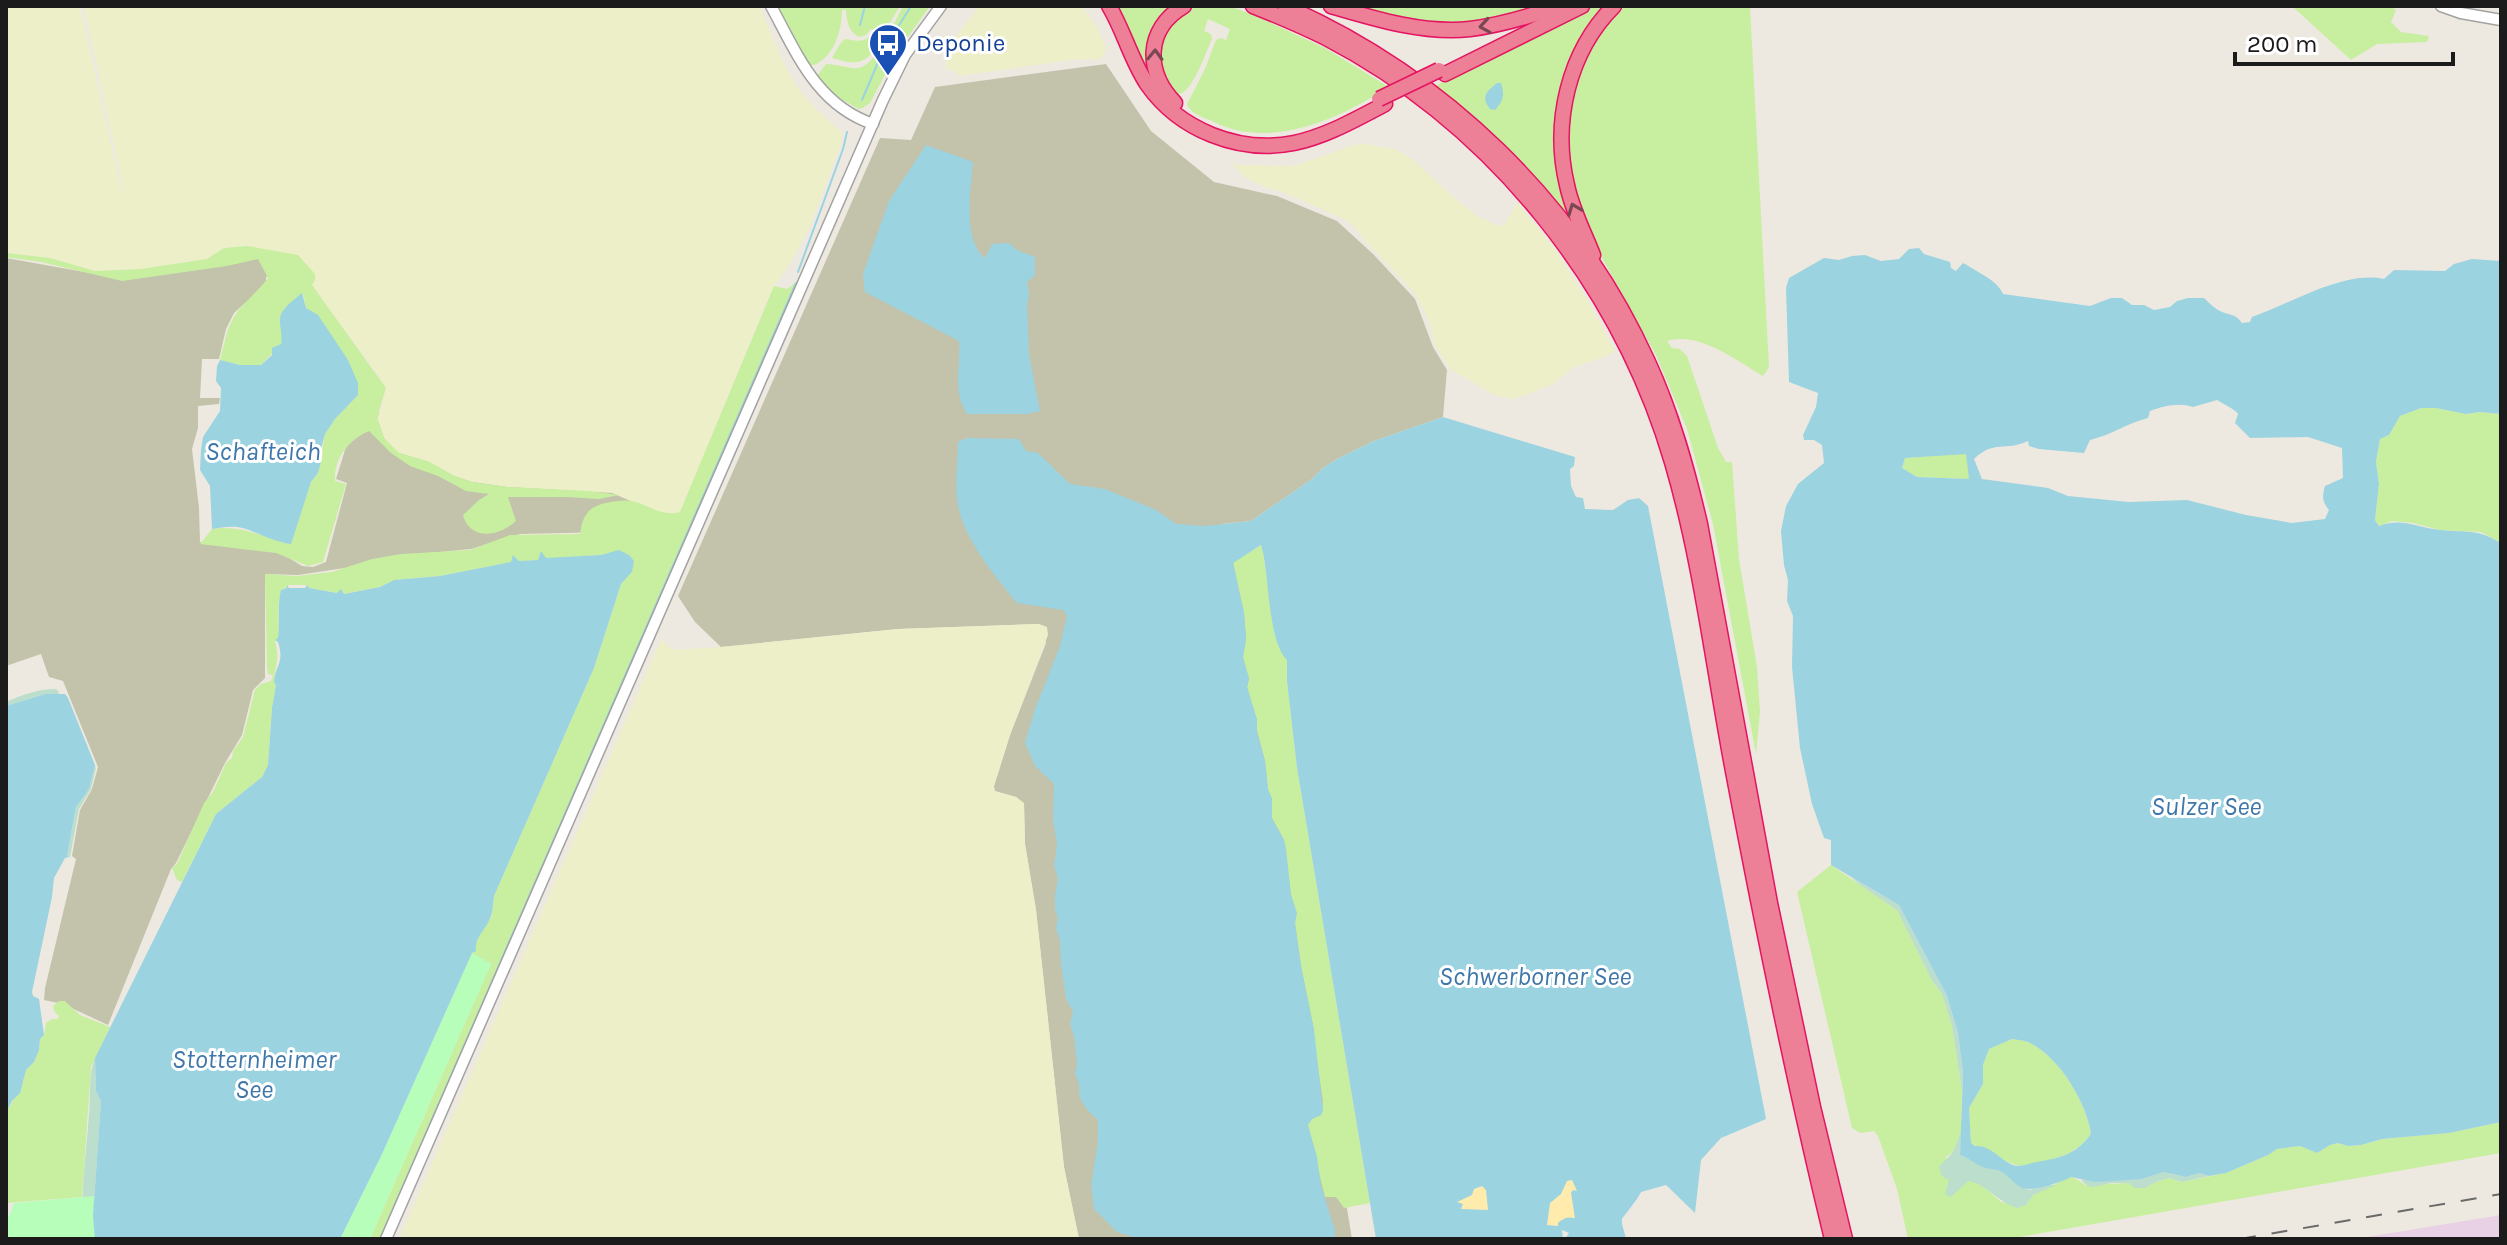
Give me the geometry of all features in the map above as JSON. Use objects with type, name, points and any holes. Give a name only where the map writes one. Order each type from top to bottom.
[{"type":"highway","points":[[1109,6],[1136,64],[1160,101],[1184,121],[1217,137],[1257,145],[1294,143],[1338,128],[1382,102],[1582,6]]},
{"type":"highway","points":[[1184,6],[1166,21],[1159,32],[1154,48],[1154,66],[1158,81],[1166,93],[1182,110],[1203,123],[1237,135],[1276,137],[1313,129],[1382,102]]},
{"type":"highway","points":[[1253,6],[1328,39],[1380,70],[1464,134],[1539,211],[1567,248],[1610,315],[1637,368],[1666,444],[1688,524],[1758,906],[1802,1110],[1837,1234]]},
{"type":"highway","points":[[1285,6],[1387,59],[1474,127],[1547,202],[1604,281]]},
{"type":"highway","points":[[1331,6],[1385,21],[1422,27],[1469,29],[1507,22],[1561,6]]},
{"type":"highway","points":[[1442,72],[1561,6]]},
{"type":"highway","points":[[1614,6],[1578,59],[1567,92],[1561,129],[1567,187],[1604,281],[1648,363],[1669,414],[1690,480],[1837,1234]]},
{"type":"street","points":[[771,6],[798,58],[818,88],[849,113],[873,124]]},
{"type":"street","points":[[386,1239],[873,124],[905,55],[941,6]]},
{"type":"street","points":[[2441,6],[2501,20]]},
{"type":"shaded area","points":[[6,6],[80,6],[125,197],[84,6],[759,6],[795,84],[842,133],[841,144],[810,226],[790,264],[774,286],[763,311],[680,512],[670,515],[612,493],[472,482],[429,462],[399,453],[384,438],[377,418],[383,404],[380,378],[312,285],[266,251],[247,246],[224,248],[207,259],[141,269],[95,271],[50,258],[6,253]]},
{"type":"shaded area","points":[[979,6],[1081,6],[1096,26],[1106,47],[1104,54],[1100,59],[1070,60],[960,76],[949,68],[946,71],[945,52]]},
{"type":"shaded area","points":[[1106,64],[1151,131],[1214,182],[1277,196],[1337,221],[1415,299],[1433,347],[1447,370],[1443,417],[1374,441],[1337,459],[1251,521],[1222,524],[1242,571],[1352,1239],[1079,1239],[1064,1167],[1036,910],[1025,844],[1024,804],[1016,797],[994,791],[1010,735],[1046,643],[1039,624],[898,629],[721,647],[695,622],[678,596],[880,138],[911,140],[935,87]]},
{"type":"shaded area","points":[[1354,145],[1394,149],[1412,159],[1461,204],[1499,226],[1504,225],[1517,203],[1554,248],[1615,351],[1572,368],[1553,384],[1531,393],[1513,399],[1494,395],[1450,369],[1435,345],[1429,320],[1414,292],[1353,225],[1245,177],[1229,162],[1294,166]]},
{"type":"shaded area","points":[[262,253],[300,274],[266,277],[266,296],[245,303],[234,313],[226,329],[219,359],[202,359],[200,398],[220,398],[219,404],[198,406],[198,428],[192,449],[200,542],[281,553],[302,566],[313,567],[326,562],[347,483],[336,479],[345,450],[369,411],[610,463],[641,515],[609,532],[520,534],[471,549],[430,553],[354,577],[351,567],[298,575],[265,574],[265,678],[253,690],[242,735],[171,869],[108,1025],[63,1004],[44,1000],[76,859],[72,856],[80,810],[92,789],[98,767],[63,681],[49,677],[41,654],[6,666],[6,258],[118,278]]},
{"type":"shaded area","points":[[1039,624],[1047,627],[1048,635],[994,786],[995,791],[1016,797],[1024,803],[1025,844],[1036,910],[1064,1167],[1079,1239],[399,1239],[661,640],[673,650],[898,629]]},
{"type":"shaded area","points":[[56,689],[58,696],[45,694],[6,706],[6,702],[24,695]]},
{"type":"shaded area","points":[[95,765],[91,789],[79,809],[70,857],[67,856],[76,807],[89,789]]},
{"type":"shaded area","points":[[1851,877],[1899,905],[1947,996],[1958,1033],[1962,1091],[1952,1026],[1942,994],[1931,979],[1897,910]]},
{"type":"shaded area","points":[[95,1058],[96,1091],[101,1101],[93,1216],[95,1239],[83,1239],[84,1176]]},
{"type":"shaded area","points":[[1961,1132],[1960,1155],[1983,1167],[2000,1170],[2029,1190],[2056,1185],[2033,1195],[2026,1205],[2017,1208],[1968,1181],[1951,1197],[1945,1194],[1949,1180],[1942,1176],[1939,1167],[1953,1152]]},
{"type":"shaded area","points":[[2164,1172],[2186,1177],[2199,1173],[2209,1176],[2182,1182],[2170,1178],[2145,1188],[2134,1188],[2129,1183],[2091,1187],[2081,1180],[2142,1179]]},
{"type":"shaded area","points":[[2501,1215],[2501,1239],[2354,1239]]},
{"type":"green space","points":[[777,6],[900,6],[871,54],[862,61],[853,62],[832,58],[845,39],[865,40],[874,30],[859,37],[849,26],[846,10],[842,10],[835,44],[825,58],[810,66],[792,40]]},
{"type":"green space","points":[[903,6],[930,6],[897,52],[870,103],[859,109],[832,94],[817,76],[826,64],[855,68],[865,65],[884,42]]},
{"type":"green space","points":[[1116,6],[1175,6],[1148,45],[1148,72]]},
{"type":"green space","points":[[1197,6],[1229,6],[1254,15],[1325,48],[1389,87],[1326,120],[1280,132],[1257,133],[1234,129],[1204,118],[1194,113],[1187,104],[1216,40],[1226,40],[1230,29],[1208,19],[1204,31],[1211,34],[1212,39],[1195,77],[1180,94],[1169,92],[1166,87],[1158,56],[1159,41],[1164,31],[1182,14]]},
{"type":"green space","points":[[1348,6],[1549,6],[1466,24],[1401,20]]},
{"type":"green space","points":[[1592,6],[1609,6],[1577,53],[1572,54],[1560,101],[1576,227],[1509,152],[1435,86]]},
{"type":"green space","points":[[1621,6],[1750,6],[1769,367],[1763,376],[1705,344],[1692,340],[1667,341],[1672,348],[1680,349],[1687,356],[1718,448],[1726,462],[1732,462],[1739,559],[1757,667],[1760,712],[1756,754],[1713,524],[1687,429],[1657,357],[1581,215],[1571,177],[1567,118],[1585,57],[1603,26]]},
{"type":"green space","points":[[2292,6],[2390,6],[2396,10],[2391,22],[2401,32],[2429,36],[2427,42],[2377,44],[2351,60]]},
{"type":"green space","points":[[247,246],[298,255],[315,274],[312,285],[386,388],[377,418],[384,438],[399,453],[430,462],[472,482],[619,495],[599,499],[508,497],[516,521],[494,533],[478,533],[463,515],[489,494],[466,491],[410,466],[391,453],[369,431],[349,444],[337,464],[335,481],[346,484],[323,562],[308,566],[276,553],[200,544],[212,529],[222,528],[285,543],[311,482],[318,473],[325,434],[358,395],[348,360],[306,308],[303,294],[286,307],[280,318],[281,344],[261,365],[240,365],[220,360],[234,317],[268,278],[258,259],[122,281],[6,257],[6,253],[50,258],[95,271],[141,269],[207,259],[224,248]]},
{"type":"green space","points":[[798,283],[383,1239],[370,1239],[491,964],[472,953],[483,927],[491,918],[494,896],[594,668],[621,584],[632,572],[619,551],[512,562],[440,576],[394,580],[380,587],[343,594],[306,585],[288,585],[282,589],[278,639],[275,641],[276,685],[268,765],[262,777],[216,814],[182,882],[177,880],[172,868],[177,864],[204,803],[243,737],[255,690],[271,681],[273,675],[268,674],[267,668],[265,574],[297,576],[332,572],[372,559],[401,554],[470,550],[510,535],[580,534],[589,511],[615,501],[632,501],[667,513],[680,512],[774,286],[787,289]]},
{"type":"green space","points":[[2421,408],[2466,414],[2501,414],[2501,543],[2481,532],[2440,530],[2392,521],[2379,526],[2375,520],[2379,484],[2376,462],[2380,439],[2389,435],[2400,416]]},
{"type":"green space","points":[[1967,453],[1970,479],[1917,477],[1902,468],[1905,458]]},
{"type":"green space","points":[[1262,545],[1275,636],[1287,660],[1297,768],[1370,1203],[1344,1208],[1336,1197],[1325,1197],[1307,1125],[1321,1115],[1323,1101],[1314,1030],[1301,966],[1284,840],[1272,818],[1272,799],[1243,657],[1246,639],[1244,613],[1233,562]]},
{"type":"green space","points":[[1831,865],[1897,910],[1931,979],[1942,994],[1952,1026],[1962,1091],[1961,1132],[1953,1152],[1946,1157],[1949,1180],[1957,1190],[1968,1181],[1980,1183],[2001,1202],[2026,1205],[2033,1195],[2071,1176],[2086,1185],[2129,1183],[2145,1188],[2170,1178],[2182,1182],[2226,1173],[2277,1149],[2300,1146],[2317,1153],[2338,1143],[2361,1145],[2382,1139],[2449,1133],[2501,1122],[2501,1153],[2008,1239],[1908,1239],[1897,1189],[1878,1136],[1874,1131],[1860,1133],[1852,1128],[1797,892]]},
{"type":"green space","points":[[472,953],[491,964],[370,1239],[340,1239],[382,1154]]},
{"type":"green space","points":[[65,1001],[80,1015],[110,1027],[91,1067],[82,1197],[6,1203],[6,1113],[22,1085],[26,1070],[34,1062],[46,1023],[58,1019],[53,1006]]},
{"type":"green space","points":[[2012,1039],[2028,1042],[2041,1050],[2061,1070],[2078,1095],[2091,1134],[2080,1146],[2066,1154],[2024,1166],[1971,1143],[1969,1108],[1983,1084],[1983,1065],[1989,1049]]},
{"type":"green space","points":[[94,1196],[95,1239],[6,1239],[6,1224],[14,1203]]},
{"type":"sand","points":[[1572,1180],[1577,1191],[1571,1193],[1575,1218],[1558,1226],[1547,1225],[1550,1203],[1561,1194],[1567,1181]]},
{"type":"sand","points":[[1482,1186],[1486,1190],[1489,1210],[1461,1209],[1462,1205],[1457,1203]]},
{"type":"water","points":[[1497,83],[1501,83],[1503,94],[1495,110],[1490,109],[1485,98]]},
{"type":"water","points":[[926,145],[973,162],[971,227],[973,239],[985,258],[992,244],[1009,243],[1035,257],[1035,275],[1027,282],[1027,305],[1029,354],[1040,411],[1027,414],[967,414],[958,388],[959,341],[865,292],[863,274],[889,201]]},
{"type":"water","name":"Sulzer See","points":[[1919,248],[1924,254],[1950,262],[1951,268],[1956,271],[1963,263],[1992,281],[2003,294],[2090,306],[2111,298],[2122,298],[2132,305],[2144,305],[2154,310],[2170,307],[2188,298],[2204,298],[2242,323],[2317,290],[2352,279],[2384,279],[2394,270],[2445,271],[2454,264],[2472,259],[2501,261],[2501,414],[2466,414],[2421,408],[2400,416],[2389,435],[2380,439],[2376,462],[2379,484],[2375,520],[2379,526],[2403,523],[2478,533],[2501,543],[2501,1122],[2449,1133],[2382,1139],[2361,1145],[2338,1143],[2317,1153],[2300,1146],[2277,1149],[2226,1173],[2209,1176],[2199,1173],[2186,1177],[2164,1172],[2142,1179],[2095,1182],[2071,1177],[2033,1189],[2022,1188],[2000,1171],[1985,1168],[1960,1155],[1963,1073],[1958,1033],[1947,996],[1899,905],[1831,865],[1831,840],[1824,838],[1812,804],[1800,748],[1792,667],[1793,616],[1787,601],[1788,580],[1781,531],[1786,506],[1798,484],[1824,463],[1822,445],[1814,440],[1804,440],[1803,435],[1816,407],[1818,393],[1789,382],[1786,288],[1789,278],[1824,258],[1839,260],[1865,255],[1881,261],[1899,259],[1909,249]],"holes":[[[2217,400],[2237,412],[2235,423],[2250,438],[2308,437],[2342,448],[2343,478],[2325,486],[2323,493],[2329,510],[2325,519],[2292,523],[2187,500],[2129,502],[2068,496],[2048,488],[1982,479],[1974,459],[1988,449],[2028,441],[2029,446],[2039,449],[2084,453],[2090,440],[2148,418],[2150,411],[2171,405],[2193,407]],[[1966,454],[1969,479],[1917,477],[1902,468],[1905,458]],[[2012,1039],[2021,1040],[2051,1059],[2070,1082],[2084,1109],[2091,1134],[2085,1142],[2064,1155],[2018,1166],[2008,1163],[1991,1150],[1971,1143],[1969,1108],[1983,1084],[1983,1065],[1989,1049]]]},
{"type":"water","name":"Schafteich","points":[[302,293],[306,308],[318,315],[348,360],[358,383],[358,395],[325,434],[318,473],[311,482],[291,544],[242,528],[212,529],[210,486],[200,470],[203,437],[220,411],[221,388],[216,381],[217,366],[220,360],[240,365],[261,365],[272,355],[272,348],[281,344],[282,313]]},
{"type":"water","name":"Schwerborner See","points":[[1443,417],[1575,457],[1574,466],[1570,469],[1571,486],[1576,497],[1583,498],[1585,509],[1613,510],[1628,500],[1639,498],[1648,506],[1766,1119],[1721,1138],[1701,1160],[1695,1213],[1666,1185],[1641,1192],[1622,1219],[1626,1239],[1565,1239],[1569,1233],[1562,1230],[1563,1239],[1376,1239],[1297,768],[1287,660],[1272,622],[1261,545],[1233,563],[1244,613],[1246,639],[1243,657],[1249,679],[1247,687],[1265,761],[1272,818],[1284,840],[1291,895],[1297,913],[1295,923],[1314,1030],[1323,1110],[1308,1125],[1321,1186],[1335,1231],[1334,1239],[1140,1239],[1117,1232],[1094,1209],[1091,1185],[1098,1120],[1081,1100],[1075,1074],[1077,1065],[1070,1024],[1073,1012],[1066,999],[1056,928],[1058,878],[1054,865],[1057,845],[1053,819],[1054,784],[1035,766],[1025,743],[1060,646],[1067,616],[1063,610],[1017,603],[980,554],[965,527],[957,499],[958,442],[967,438],[1019,439],[1026,451],[1038,453],[1070,484],[1105,489],[1156,510],[1176,524],[1205,526],[1251,521],[1323,468],[1374,441]],"holes":[[[1572,1180],[1577,1191],[1571,1193],[1575,1218],[1565,1219],[1558,1226],[1547,1225],[1550,1203],[1561,1194],[1567,1181]],[[1482,1186],[1486,1190],[1488,1210],[1461,1209],[1463,1204],[1457,1202]]]},
{"type":"water","name":"Stotternheimer See","points":[[619,550],[634,561],[632,572],[621,584],[594,668],[494,896],[491,916],[477,941],[476,951],[472,953],[382,1154],[340,1239],[95,1239],[93,1216],[101,1101],[96,1091],[95,1058],[216,814],[262,777],[268,765],[274,682],[280,660],[278,642],[275,640],[278,638],[281,590],[287,585],[289,588],[305,588],[307,585],[337,593],[341,589],[344,594],[380,587],[394,580],[440,576],[511,562],[513,555],[519,561],[538,560],[541,551],[546,558],[601,555]]},
{"type":"water","points":[[45,694],[65,694],[68,698],[95,765],[89,789],[76,807],[67,856],[70,857],[65,858],[54,878],[32,992],[39,999],[44,1035],[34,1062],[26,1070],[20,1093],[6,1113],[6,706]]},
{"type":"waterway","points":[[860,25],[865,6]]},
{"type":"waterway","points":[[862,100],[882,53],[911,6]]},
{"type":"waterway","points":[[798,272],[847,132]]},
{"type":"waterway","points":[[380,1239],[796,283]]},
{"type":"railway","points":[[2240,1239],[2501,1194]]},
{"type":"place","name":"Deponie","points":[[888,77]]}]
